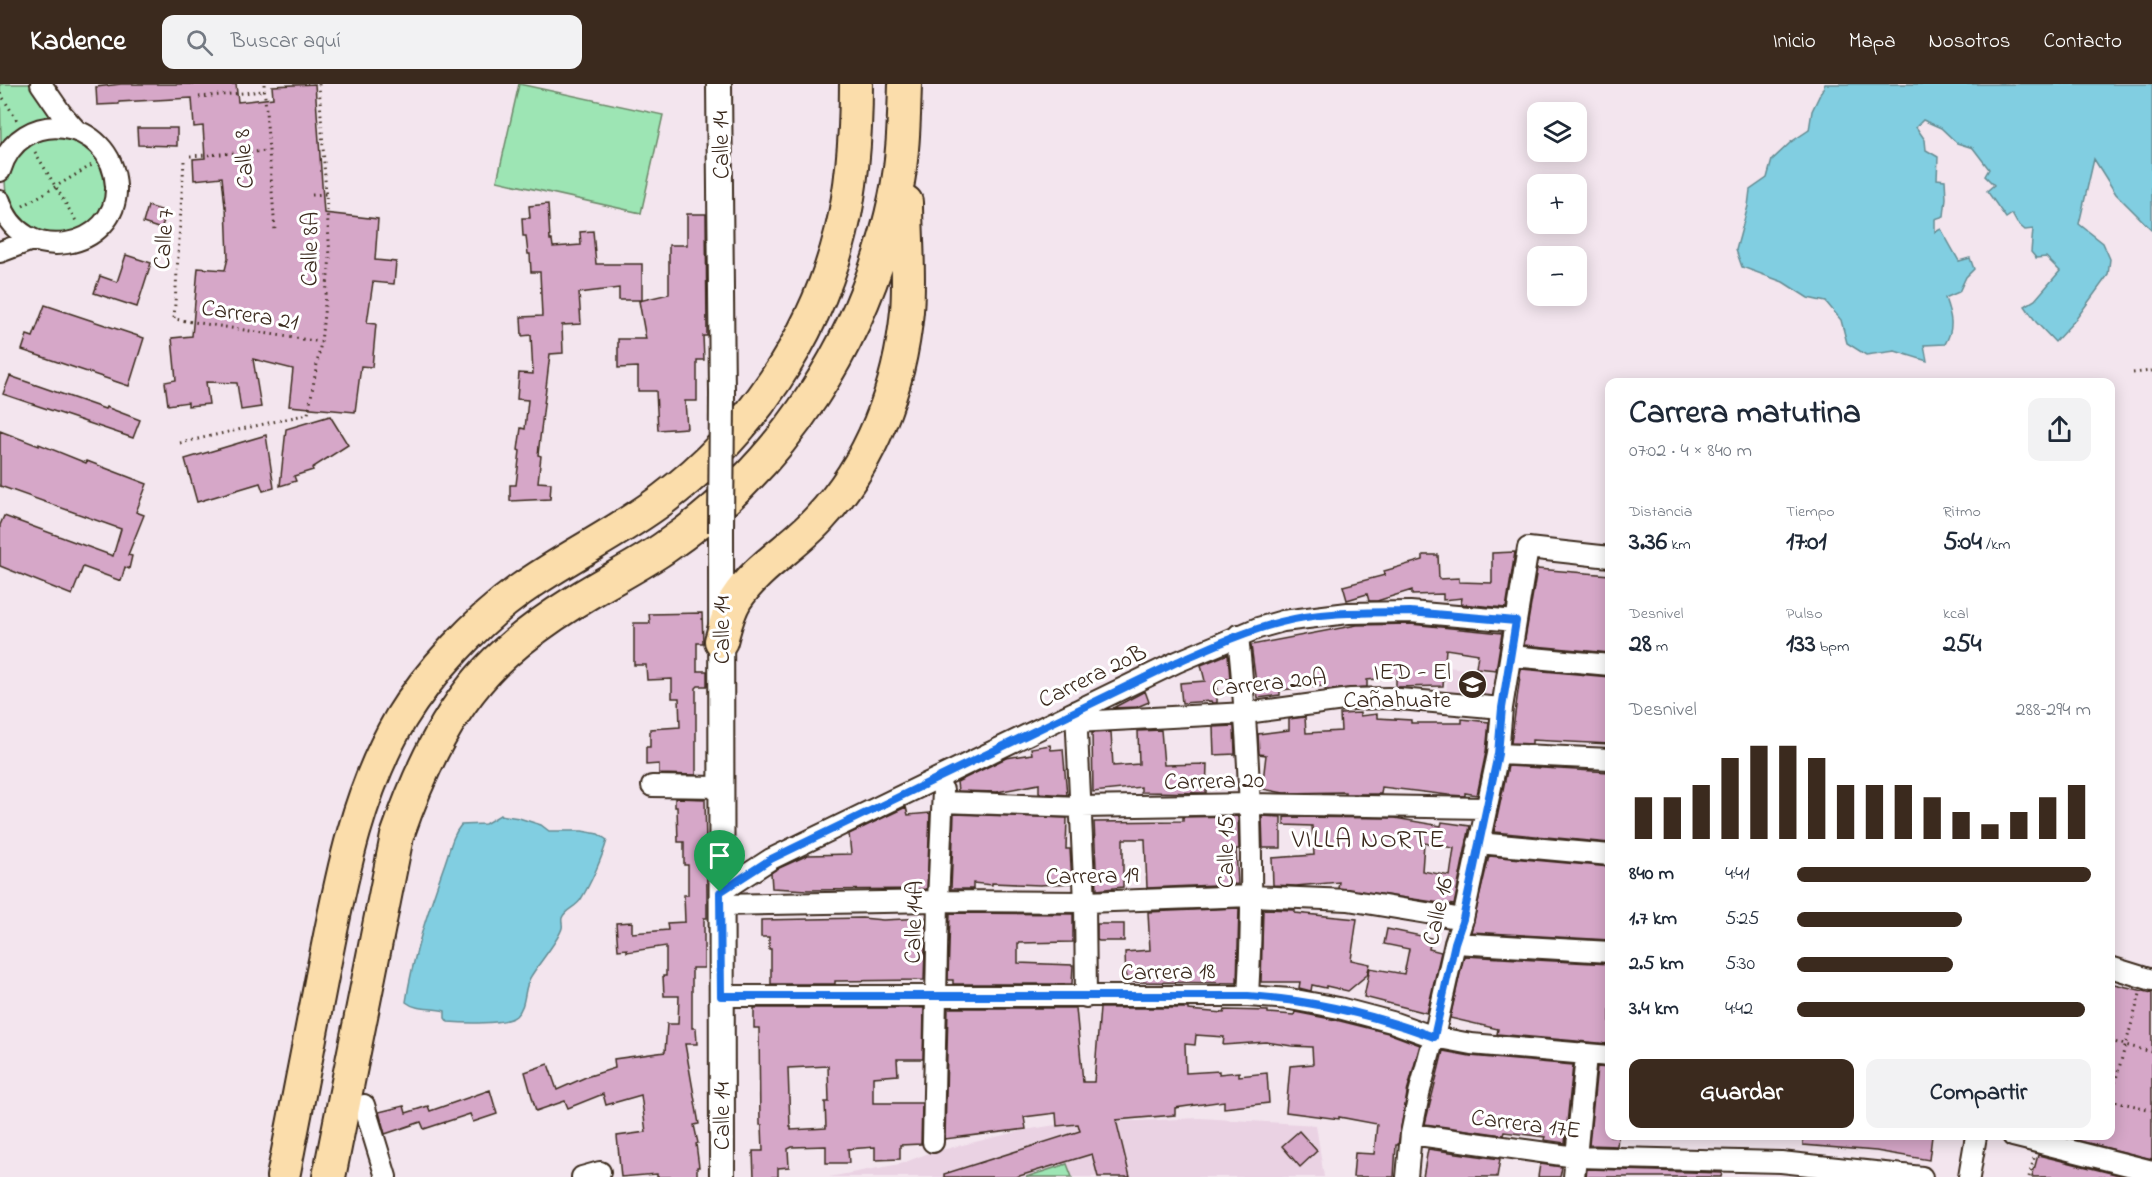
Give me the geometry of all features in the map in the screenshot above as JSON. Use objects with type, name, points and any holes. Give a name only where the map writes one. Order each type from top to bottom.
[{"type":"highway","points":[[283,1177],[345,860],[368,787],[402,718],[437,669],[480,622],[520,590],[663,499],[713,456],[756,408],[792,354],[820,296],[841,234],[853,170],[856,84]]},
{"type":"highway","points":[[721,641],[728,614],[745,586],[817,521],[840,493],[864,458],[884,416],[900,360],[907,309],[905,84]]},
{"type":"highway","points":[[329,1177],[397,836],[415,785],[438,739],[468,694],[504,654],[576,601],[664,548],[714,511],[758,468],[797,420],[831,369],[859,314],[880,256],[896,196],[904,135],[905,84]]},
{"type":"street","points":[[41,84],[76,130]]},
{"type":"street","name":"Calle 14","points":[[719,84],[722,394],[720,899],[722,1177]]},
{"type":"street","points":[[0,168],[7,154],[30,133],[45,128],[61,127],[76,130],[93,138],[106,152],[114,169],[116,189],[112,207],[102,224],[87,236],[70,243],[51,244],[32,240],[9,221],[0,201]]},
{"type":"street","points":[[0,252],[32,240]]},
{"type":"street","name":"Calle 16","points":[[1407,1177],[1411,1134],[1455,943],[1463,919],[1498,754],[1502,708],[1528,548],[1605,556]]},
{"type":"street","name":"Carrera 20B","points":[[720,899],[771,859],[943,776],[1077,716],[1177,662],[1238,635],[1283,621],[1348,613],[1410,612],[1516,621]]},
{"type":"street","name":"Calle 15","points":[[1238,635],[1246,712],[1250,804],[1251,942],[1248,996]]},
{"type":"street","points":[[1511,656],[1605,665]]},
{"type":"street","name":"Carrera 20A","points":[[1077,716],[1246,712],[1351,699],[1388,698],[1502,708]]},
{"type":"street","points":[[1077,716],[1085,902],[1086,997]]},
{"type":"street","points":[[1498,754],[1605,759]]},
{"type":"street","name":"Calle 14A","points":[[933,1142],[943,776]]},
{"type":"street","points":[[652,786],[721,787]]},
{"type":"street","name":"Carrera 20","points":[[943,802],[1081,807],[1250,804],[1486,808]]},
{"type":"street","points":[[1478,843],[1605,855]]},
{"type":"street","name":"Carrera 19","points":[[720,899],[1085,902],[1251,896],[1348,900],[1463,919]]},
{"type":"street","points":[[1455,943],[1605,952]]},
{"type":"street","points":[[2115,969],[2148,979]]},
{"type":"street","name":"Carrera 18","points":[[721,996],[1248,996],[1290,999],[1339,1008],[1392,1022],[1434,1037],[1471,1044],[1605,1056]]},
{"type":"street","points":[[1574,1177],[1586,1056]]},
{"type":"street","points":[[364,1105],[386,1177]]},
{"type":"street","name":"Carrera 17E","points":[[1411,1134],[1576,1157],[1781,1162],[1922,1177]]},
{"type":"street","points":[[1969,1177],[1975,1140]]},
{"type":"street","points":[[2029,1140],[2152,1171]]},
{"type":"path","name":"Calle 8","points":[[264,84],[275,231]]},
{"type":"path","name":"Calle 8A","points":[[180,443],[308,414],[321,342],[330,257],[319,84]]},
{"type":"path","points":[[200,97],[264,91]]},
{"type":"path","points":[[0,93],[21,126]]},
{"type":"path","points":[[35,151],[76,222]]},
{"type":"path","points":[[190,156],[268,151]]},
{"type":"path","name":"Calle 7","points":[[174,319],[184,161]]},
{"type":"path","points":[[21,207],[92,165]]},
{"type":"path","points":[[312,195],[326,194]]},
{"type":"path","name":"Carrera 21","points":[[174,319],[321,342]]},
{"type":"path","points":[[2133,373],[2152,370]]},
{"type":"path","points":[[2115,1083],[2148,979]]},
{"type":"path","points":[[2115,1042],[2152,1052]]},
{"type":"path","points":[[2115,1101],[2152,1110]]},
{"type":"shaded area","name":"IED - El Cañahuate","points":[[1448,667],[1499,673],[1497,702],[1446,698]]},
{"type":"shaded area","points":[[1200,1118],[1316,1125],[1324,1177],[829,1177],[900,1164],[929,1153],[1025,1130],[1080,1121]]},
{"type":"green space","points":[[0,84],[31,84],[51,116],[23,128],[1,145]]},
{"type":"green space","points":[[519,84],[663,115],[641,213],[497,181]]},
{"type":"green space","points":[[52,135],[86,143],[106,170],[106,204],[85,230],[53,239],[22,226],[6,197],[5,180],[10,163],[21,150],[35,140]]},
{"type":"green space","points":[[1067,1164],[1072,1177],[1026,1177]]},
{"type":"water","points":[[1825,84],[2152,84],[2152,230],[2116,194],[2094,159],[2079,224],[2103,243],[2110,259],[2108,275],[2076,319],[2055,342],[2025,306],[2035,300],[2060,271],[2046,257],[2036,258],[2031,252],[2033,229],[2025,230],[2012,214],[2006,218],[1987,191],[1994,185],[1985,176],[1989,169],[1973,148],[1957,143],[1941,128],[1923,120],[1916,127],[1925,140],[1926,150],[1938,157],[1937,179],[1945,180],[1944,216],[1935,219],[1935,232],[1941,229],[1959,261],[1970,258],[1974,269],[1966,277],[1959,292],[1945,298],[1950,316],[1950,332],[1945,344],[1924,345],[1927,361],[1895,351],[1866,355],[1847,343],[1841,320],[1826,302],[1808,298],[1783,282],[1742,267],[1736,250],[1750,190],[1767,178],[1772,160],[1791,142],[1809,130],[1812,111]]},
{"type":"water","points":[[500,815],[541,825],[549,831],[582,831],[598,834],[607,840],[585,893],[579,902],[564,915],[560,933],[530,978],[522,1007],[516,1016],[494,1022],[448,1022],[445,1018],[445,1011],[415,1007],[406,1002],[417,949],[458,829],[461,825],[485,824]]},
{"type":"building","points":[[121,84],[236,84],[238,102],[273,98],[272,86],[315,84],[324,213],[378,219],[375,260],[396,262],[394,284],[373,282],[367,323],[376,324],[372,367],[361,366],[355,412],[289,406],[293,369],[253,359],[261,407],[241,410],[237,383],[206,382],[209,404],[188,406],[188,402],[168,405],[165,382],[176,380],[172,338],[192,336],[198,268],[225,270],[228,258],[226,206],[222,177],[194,180],[193,159],[205,158],[203,126],[194,127],[192,98],[97,105],[96,87]]},
{"type":"building","points":[[137,128],[177,128],[177,146],[138,145]]},
{"type":"building","points":[[548,204],[550,240],[552,240],[553,247],[581,245],[580,232],[593,231],[596,264],[642,264],[642,300],[619,300],[619,288],[579,293],[581,324],[562,325],[563,353],[550,354],[538,455],[541,456],[538,482],[551,483],[550,499],[510,501],[510,485],[516,485],[521,428],[525,429],[528,400],[517,399],[519,373],[533,374],[531,335],[522,336],[521,317],[542,316],[540,272],[531,272],[526,236],[523,236],[522,218],[530,218],[529,206]]},
{"type":"building","points":[[148,206],[167,212],[161,229],[143,223]]},
{"type":"building","points":[[687,214],[706,214],[707,336],[703,336],[704,360],[697,360],[697,401],[685,401],[687,428],[658,430],[656,391],[638,391],[638,367],[618,368],[618,339],[646,339],[639,301],[669,294],[669,245],[687,245]]},
{"type":"building","points":[[126,255],[151,263],[137,307],[94,293],[100,276],[117,282]]},
{"type":"building","points":[[45,305],[144,338],[129,386],[22,350],[27,335],[33,337]]},
{"type":"building","points":[[10,376],[140,420],[133,438],[3,394]]},
{"type":"building","points":[[330,416],[348,445],[312,468],[313,470],[294,476],[296,481],[280,486],[286,429]]},
{"type":"building","points":[[0,431],[147,484],[136,512],[144,515],[128,555],[132,556],[129,569],[125,567],[121,581],[83,567],[72,595],[0,566],[0,525],[4,516],[113,556],[121,529],[0,486]]},
{"type":"building","points":[[266,435],[274,488],[263,491],[260,483],[197,502],[185,459]]},
{"type":"building","points":[[1515,552],[1506,608],[1461,604],[1462,598],[1443,600],[1443,594],[1412,595],[1412,590],[1377,601],[1369,601],[1367,594],[1347,600],[1343,586],[1385,575],[1384,571],[1423,560],[1423,555],[1438,555],[1439,579],[1459,578],[1459,582],[1492,583],[1492,553]]},
{"type":"building","points":[[1537,569],[1605,575],[1605,653],[1524,645]]},
{"type":"building","points":[[702,613],[703,643],[697,643],[697,671],[707,671],[707,686],[696,688],[696,775],[659,774],[659,764],[646,765],[646,747],[650,747],[650,729],[680,727],[679,698],[672,698],[672,679],[647,680],[646,665],[634,665],[634,623],[650,623],[649,614]]},
{"type":"building","points":[[1410,624],[1502,633],[1496,670],[1476,668],[1478,654],[1446,649],[1443,686],[1396,687],[1396,677],[1367,680],[1367,687],[1325,690],[1324,686],[1280,690],[1280,695],[1258,698],[1251,645],[1357,625]]},
{"type":"building","points":[[1228,654],[1230,679],[1217,678],[1217,703],[1211,701],[1182,703],[1180,683],[1205,681],[1201,665]]},
{"type":"building","points":[[1521,669],[1605,677],[1605,744],[1532,740],[1532,744],[1511,743]]},
{"type":"building","points":[[1145,691],[1149,702],[1137,707],[1113,708]]},
{"type":"building","points":[[1360,713],[1360,716],[1377,714],[1377,718],[1411,720],[1411,723],[1462,723],[1462,719],[1489,722],[1486,752],[1477,795],[1465,793],[1465,796],[1448,795],[1382,787],[1381,794],[1284,793],[1262,789],[1266,755],[1259,754],[1258,734],[1289,730],[1289,719],[1305,717],[1306,733],[1341,731],[1340,714]]},
{"type":"building","points":[[1234,726],[1235,754],[1214,755],[1213,727]]},
{"type":"building","points":[[1161,730],[1164,765],[1207,764],[1206,793],[1141,792],[1141,787],[1093,792],[1092,733],[1111,732],[1113,766],[1139,764],[1138,731]]},
{"type":"building","points":[[1050,745],[1051,750],[1063,749],[1067,795],[1039,793],[1039,784],[997,792],[958,791],[957,782],[1006,758],[1032,754],[1031,748]]},
{"type":"building","points":[[1508,766],[1605,772],[1605,843],[1494,832]]},
{"type":"building","points":[[675,798],[705,799],[707,918],[704,918],[704,968],[692,968],[692,1028],[696,1028],[697,1044],[685,1044],[699,1124],[694,1125],[698,1143],[696,1144],[699,1167],[697,1167],[697,1177],[657,1177],[657,1174],[621,1177],[617,1136],[646,1132],[641,1095],[606,1105],[603,1094],[568,1108],[565,1101],[536,1111],[525,1072],[548,1064],[557,1090],[586,1077],[615,1068],[614,1059],[665,1052],[667,1024],[678,1024],[679,996],[664,996],[666,946],[627,952],[627,949],[618,950],[616,923],[632,922],[632,933],[668,930],[667,923],[685,922],[684,895],[688,895],[688,865],[684,865],[684,842],[678,842]]},
{"type":"building","points":[[906,807],[908,815],[930,813],[927,889],[772,888],[771,873],[777,869],[808,855],[851,854],[849,834]]},
{"type":"building","points":[[954,814],[1067,818],[1066,849],[1070,849],[1072,883],[1040,885],[992,883],[992,885],[973,883],[973,889],[951,889]]},
{"type":"building","points":[[1238,816],[1239,849],[1236,849],[1238,884],[1147,888],[1145,839],[1123,839],[1123,887],[1097,890],[1094,822],[1183,821],[1183,817]]},
{"type":"building","points":[[1262,816],[1281,817],[1281,848],[1263,848]]},
{"type":"building","points":[[1284,817],[1395,818],[1441,826],[1442,822],[1470,826],[1454,905],[1338,888],[1339,882],[1296,886],[1273,885],[1272,858],[1314,855],[1312,826],[1284,825]],"holes":[[[1424,843],[1454,848],[1450,876],[1422,871]]]},
{"type":"building","points":[[1489,856],[1605,867],[1605,940],[1471,932]]},
{"type":"building","points":[[1239,908],[1237,983],[1126,982],[1125,952],[1150,950],[1148,912]]},
{"type":"building","points":[[1263,909],[1295,910],[1295,913],[1357,919],[1351,960],[1370,964],[1367,975],[1348,991],[1312,985],[1311,991],[1299,988],[1300,982],[1261,982]]},
{"type":"building","points":[[950,913],[1073,914],[1073,942],[1018,943],[1018,963],[1073,965],[1072,984],[953,984],[953,980],[948,980]]},
{"type":"building","points":[[862,918],[883,920],[926,918],[924,980],[771,984],[771,949],[769,949],[769,937],[761,937],[761,920]]},
{"type":"building","points":[[1097,924],[1124,924],[1124,941],[1097,940]]},
{"type":"building","points":[[1387,929],[1431,938],[1429,949],[1441,952],[1427,1013],[1364,997],[1370,968],[1404,974],[1409,949],[1384,944]]},
{"type":"building","points":[[1464,956],[1605,964],[1605,1044],[1497,1034],[1498,1029],[1450,1018]]},
{"type":"building","points":[[2115,984],[2152,993],[2152,1159],[2076,1140],[2115,1140]]},
{"type":"building","points":[[754,1008],[924,1008],[923,1059],[897,1059],[898,1075],[873,1077],[873,1103],[922,1103],[921,1144],[900,1145],[900,1159],[875,1160],[875,1147],[848,1149],[849,1163],[826,1163],[826,1146],[792,1147],[788,1149],[789,1167],[778,1168],[778,1177],[754,1177],[753,1151],[763,1151],[762,1125],[760,1125],[759,1028],[754,1028]],"holes":[[[828,1066],[829,1102],[825,1102],[826,1128],[791,1130],[788,1068]]]},
{"type":"building","points":[[948,1008],[1076,1008],[1083,1082],[1094,1082],[1100,1008],[1188,1008],[1188,1010],[1224,1013],[1225,1010],[1268,1011],[1268,1013],[1294,1015],[1295,1012],[1388,1033],[1420,1045],[1408,1088],[1398,1145],[1396,1145],[1394,1177],[1353,1177],[1355,1153],[1374,1154],[1377,1124],[1339,1117],[1339,1119],[1286,1112],[1290,1066],[1313,1064],[1312,1047],[1266,1042],[1223,1045],[1224,1037],[1196,1035],[1195,1045],[1185,1044],[1186,1073],[1239,1072],[1239,1076],[1267,1073],[1269,1103],[1224,1108],[1224,1101],[1175,1108],[1175,1115],[1116,1120],[1130,1177],[1098,1177],[1092,1154],[1016,1177],[944,1177],[944,1174],[1080,1131],[1078,1124],[1057,1126],[1056,1113],[1024,1117],[1026,1129],[945,1139]]},
{"type":"building","points":[[1443,1051],[1470,1056],[1573,1065],[1565,1143],[1544,1140],[1545,1137],[1504,1132],[1503,1135],[1425,1124]]},
{"type":"building","points":[[1597,1067],[1605,1068],[1605,1140],[1618,1140],[1617,1146],[1589,1145]]},
{"type":"building","points":[[490,1090],[497,1114],[473,1122],[470,1114],[424,1129],[421,1122],[385,1134],[379,1112],[404,1106],[406,1113],[428,1106],[430,1111]]},
{"type":"building","points":[[1299,1131],[1317,1151],[1300,1167],[1282,1146]]},
{"type":"building","points":[[1803,1140],[1932,1140],[1929,1160],[1876,1151],[1803,1145]]},
{"type":"building","points":[[1428,1149],[1500,1159],[1497,1177],[1423,1177]]},
{"type":"building","points":[[2038,1155],[2127,1177],[2032,1177]]},
{"type":"building","points":[[1540,1164],[1562,1167],[1560,1177],[1538,1177]]},
{"type":"building","points":[[1587,1169],[1722,1173],[1721,1177],[1586,1177]]},
{"type":"place","name":"IED - El Cañahuate","points":[[1472,685]]},
{"type":"district","name":"VILLA NORTE","points":[[1369,838]]},
{"type":"route","points":[[1410,612],[1516,621],[1502,708],[1498,754],[1463,919],[1455,943],[1434,1037],[1392,1022],[1339,1008],[1290,999],[1248,996],[721,996],[720,892],[771,859],[1177,662],[1258,628],[1283,621],[1348,613],[1410,612]]}]
